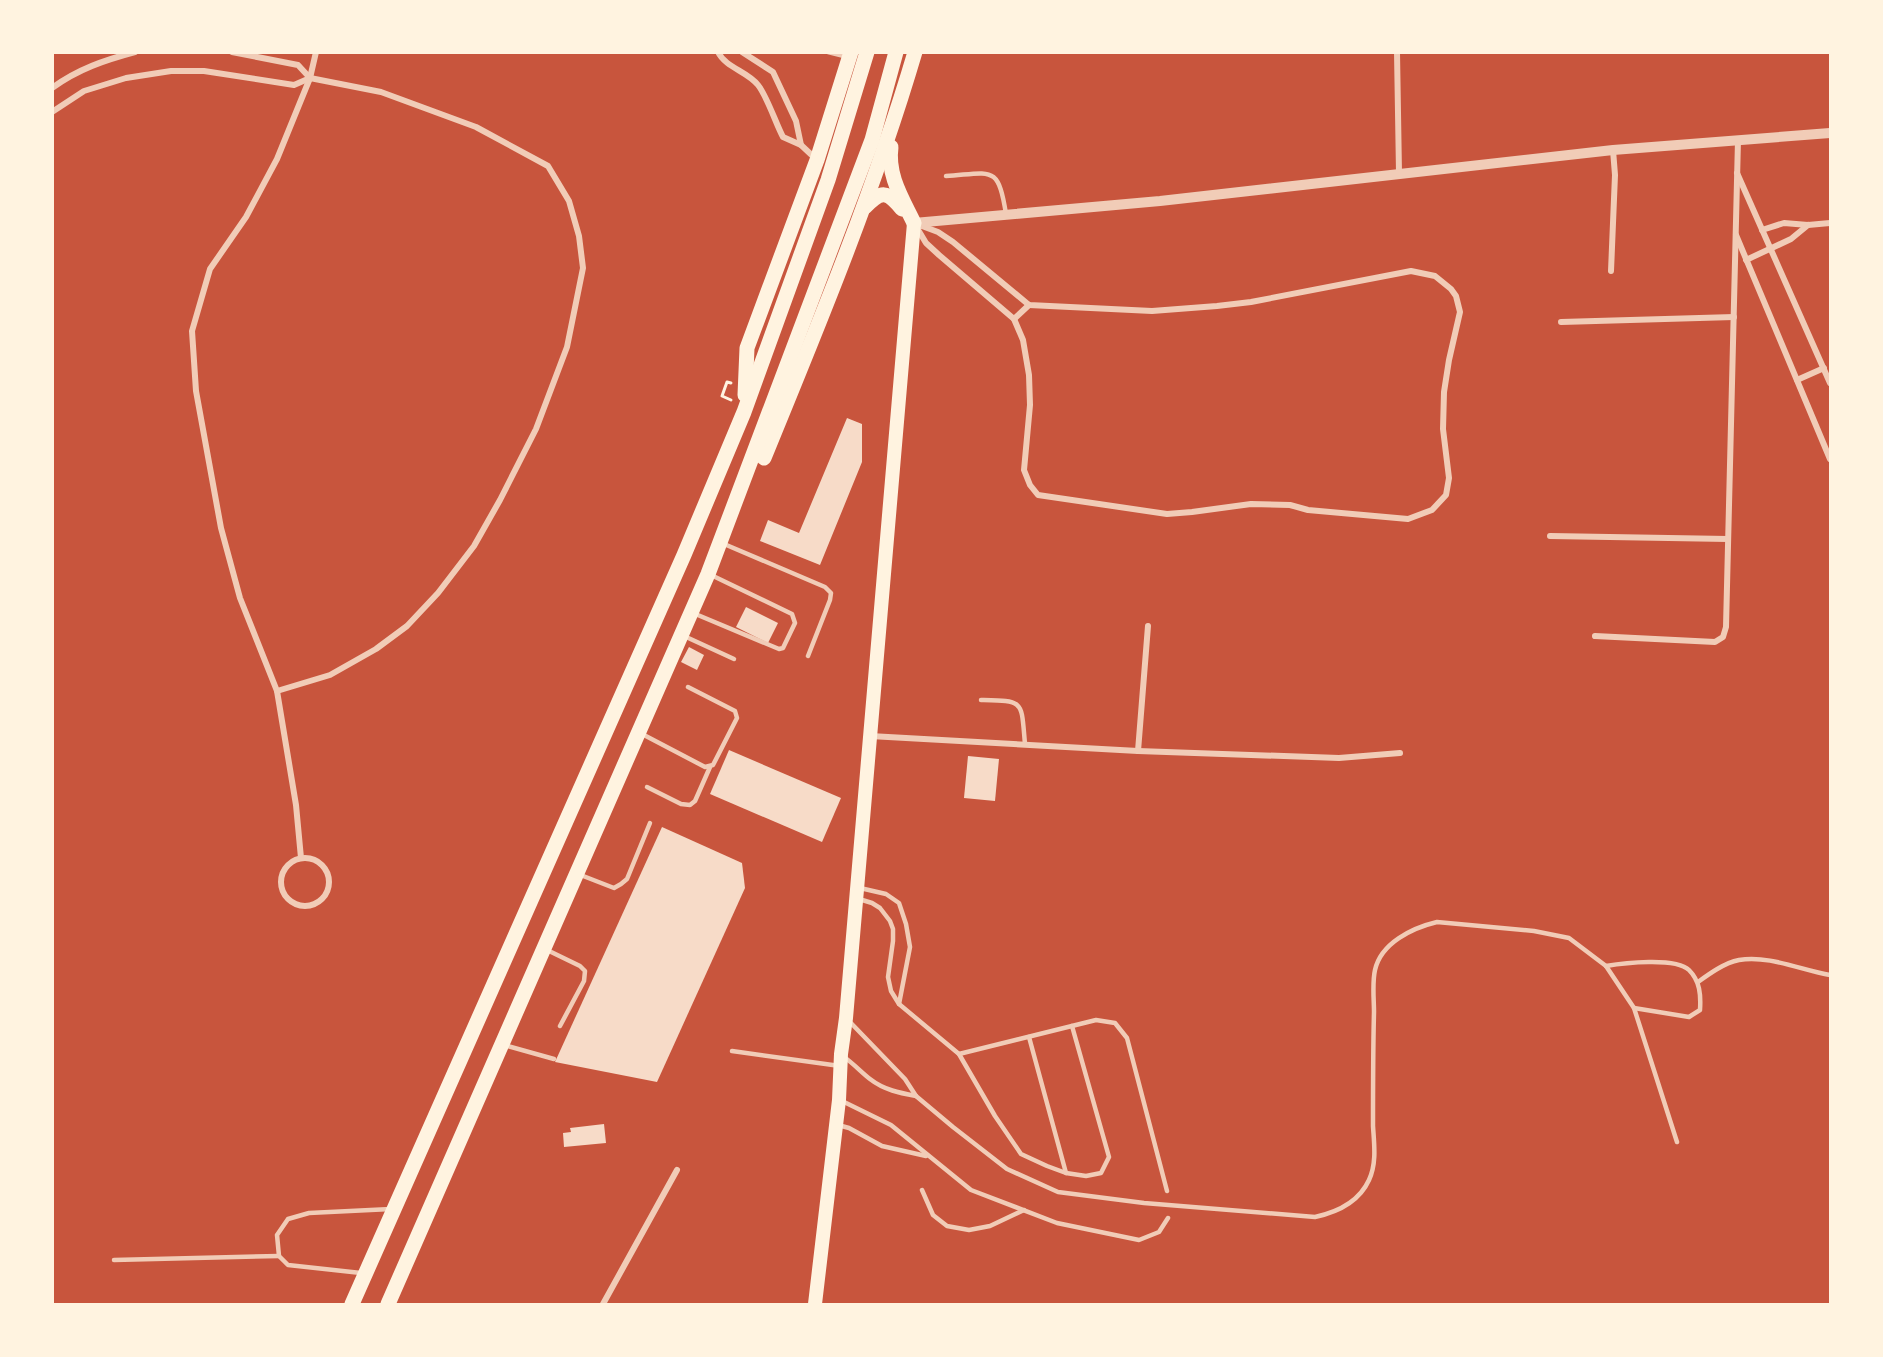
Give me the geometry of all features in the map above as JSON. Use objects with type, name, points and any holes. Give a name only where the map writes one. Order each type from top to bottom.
[{"type":"highway","points":[[352,1305],[670,587],[744,412],[828,180],[867,52]]},
{"type":"highway","points":[[388,1305],[708,574],[872,140],[896,52]]},
{"type":"highway","points":[[739,496],[762,461],[812,344],[865,207],[896,117],[915,52]]},
{"type":"highway","points":[[744,412],[747,348],[818,160],[851,55]]},
{"type":"highway","points":[[896,117],[889,159],[890,167],[894,182],[914,223]]},
{"type":"highway","points":[[865,207],[877,195],[885,194],[892,198],[914,223]]},
{"type":"main road","points":[[815,1305],[837,1124],[914,223]]},
{"type":"street","points":[[52,88],[71,74],[135,52]]},
{"type":"street","points":[[232,52],[298,65],[310,78]]},
{"type":"street","points":[[301,858],[296,805],[277,691],[240,598],[221,528],[196,391],[192,331],[210,269],[246,217],[278,159],[310,78],[316,52]]},
{"type":"street","points":[[718,52],[725,63],[740,70],[759,86],[783,137],[801,146],[818,160]]},
{"type":"street","points":[[742,52],[773,72],[796,121],[801,146]]},
{"type":"street","points":[[1397,52],[1399,173]]},
{"type":"street","points":[[52,112],[84,91],[126,78],[171,71],[204,71],[294,85],[310,78],[381,92],[476,127],[548,166],[569,201],[579,236],[583,268],[567,347],[540,419],[500,500],[474,546],[438,593],[407,626],[376,649],[330,675],[277,691]]},
{"type":"street","points":[[914,223],[1160,201],[1613,150],[1830,133]]},
{"type":"street","points":[[1595,636],[1714,642],[1723,637],[1726,627],[1738,140]]},
{"type":"street","points":[[1611,271],[1615,175],[1613,150]]},
{"type":"street","points":[[1736,171],[1830,383]]},
{"type":"street","points":[[914,223],[938,231],[1029,305],[1152,311],[1251,302],[1411,271],[1435,276],[1456,296],[1460,312],[1444,392],[1443,429],[1449,478],[1446,495],[1432,510],[1416,518],[1408,519],[1251,504],[1167,513],[1038,495],[1030,485],[1024,470],[1030,405],[1029,375],[1023,340],[1014,320],[926,243],[914,223]]},
{"type":"street","points":[[1762,230],[1784,223],[1808,225],[1830,223]]},
{"type":"street","points":[[1746,260],[1791,239],[1808,225]]},
{"type":"street","points":[[1735,232],[1830,459]]},
{"type":"street","points":[[1014,320],[1029,305]]},
{"type":"street","points":[[1561,322],[1734,316]]},
{"type":"street","points":[[1797,380],[1824,368]]},
{"type":"street","points":[[1550,536],[1728,539]]},
{"type":"street","points":[[1138,751],[1148,626]]},
{"type":"street","points":[[869,736],[1138,751],[1339,758],[1400,753]]},
{"type":"street","points":[[310,857],[325,867],[330,884],[322,900],[305,906],[296,905],[289,900],[283,893],[281,884],[281,875],[285,867],[301,858],[310,857]]},
{"type":"street","points":[[603,1305],[676,1170]]},
{"type":"lane","points":[[828,52],[851,55]]},
{"type":"lane","points":[[946,176],[986,173],[995,177],[1000,185],[1006,214]]},
{"type":"lane","points":[[720,542],[825,587],[831,593],[808,657]]},
{"type":"lane","points":[[690,612],[779,649],[783,648],[795,623],[792,614],[708,574]]},
{"type":"lane","points":[[681,634],[734,659]]},
{"type":"lane","points":[[647,787],[681,804],[690,805],[695,801],[710,767],[737,718],[735,711],[731,708],[688,687]]},
{"type":"lane","points":[[981,700],[1013,701],[1018,705],[1022,714],[1025,744]]},
{"type":"lane","points":[[638,732],[705,767],[710,767]]},
{"type":"lane","points":[[576,873],[614,888],[621,885],[627,879],[650,823]]},
{"type":"lane","points":[[856,893],[880,908],[890,921],[893,941],[888,977],[891,991],[899,1004],[959,1054],[995,1116],[1021,1154],[1066,1173],[1086,1176],[1101,1173],[1109,1157],[1072,1026]]},
{"type":"lane","points":[[856,893],[886,894],[899,903],[910,947],[899,1004]]},
{"type":"lane","points":[[846,1018],[898,1071],[916,1096],[1007,1169],[1058,1192],[1315,1217],[1341,1209],[1362,1191],[1374,1167],[1372,1068],[1375,970],[1382,955],[1406,933],[1437,922],[1534,931],[1569,938],[1606,966],[1634,1008],[1677,1142]]},
{"type":"lane","points":[[544,948],[580,966],[585,971],[584,981],[560,1026]]},
{"type":"lane","points":[[1698,982],[1713,971],[1737,960],[1761,959],[1830,975]]},
{"type":"lane","points":[[1606,966],[1622,963],[1666,963],[1688,968],[1698,982],[1701,997],[1700,1010],[1689,1017],[1634,1008]]},
{"type":"lane","points":[[959,1054],[1072,1026],[1103,1020],[1115,1023],[1124,1032],[1167,1191]]},
{"type":"lane","points":[[1029,1037],[1066,1173]]},
{"type":"lane","points":[[502,1044],[554,1059]]},
{"type":"lane","points":[[732,1051],[841,1060],[894,1093],[916,1096]]},
{"type":"lane","points":[[839,1100],[891,1125],[971,1190],[1057,1222],[1139,1240],[1159,1232],[1168,1218]]},
{"type":"lane","points":[[837,1124],[882,1146],[928,1156]]},
{"type":"lane","points":[[922,1190],[933,1215],[947,1226],[969,1230],[990,1226],[1024,1210]]},
{"type":"lane","points":[[366,1273],[288,1265],[279,1256],[277,1235],[288,1219],[309,1213],[394,1209]]},
{"type":"lane","points":[[114,1260],[279,1256]]},
{"type":"path","points":[[722,396],[727,382]]},
{"type":"building","points":[[847,418],[862,424],[862,462],[820,565],[760,541],[768,520],[799,533]]},
{"type":"building","points":[[746,607],[778,623],[768,643],[736,627]]},
{"type":"building","points":[[689,647],[704,655],[697,670],[681,662]]},
{"type":"building","points":[[729,750],[841,798],[822,842],[710,794]]},
{"type":"building","points":[[968,756],[999,759],[995,801],[964,798]]},
{"type":"building","points":[[662,827],[742,863],[745,888],[657,1082],[555,1062]]},
{"type":"building","points":[[604,1124],[606,1143],[564,1147],[563,1133],[571,1132],[570,1128]]}]
